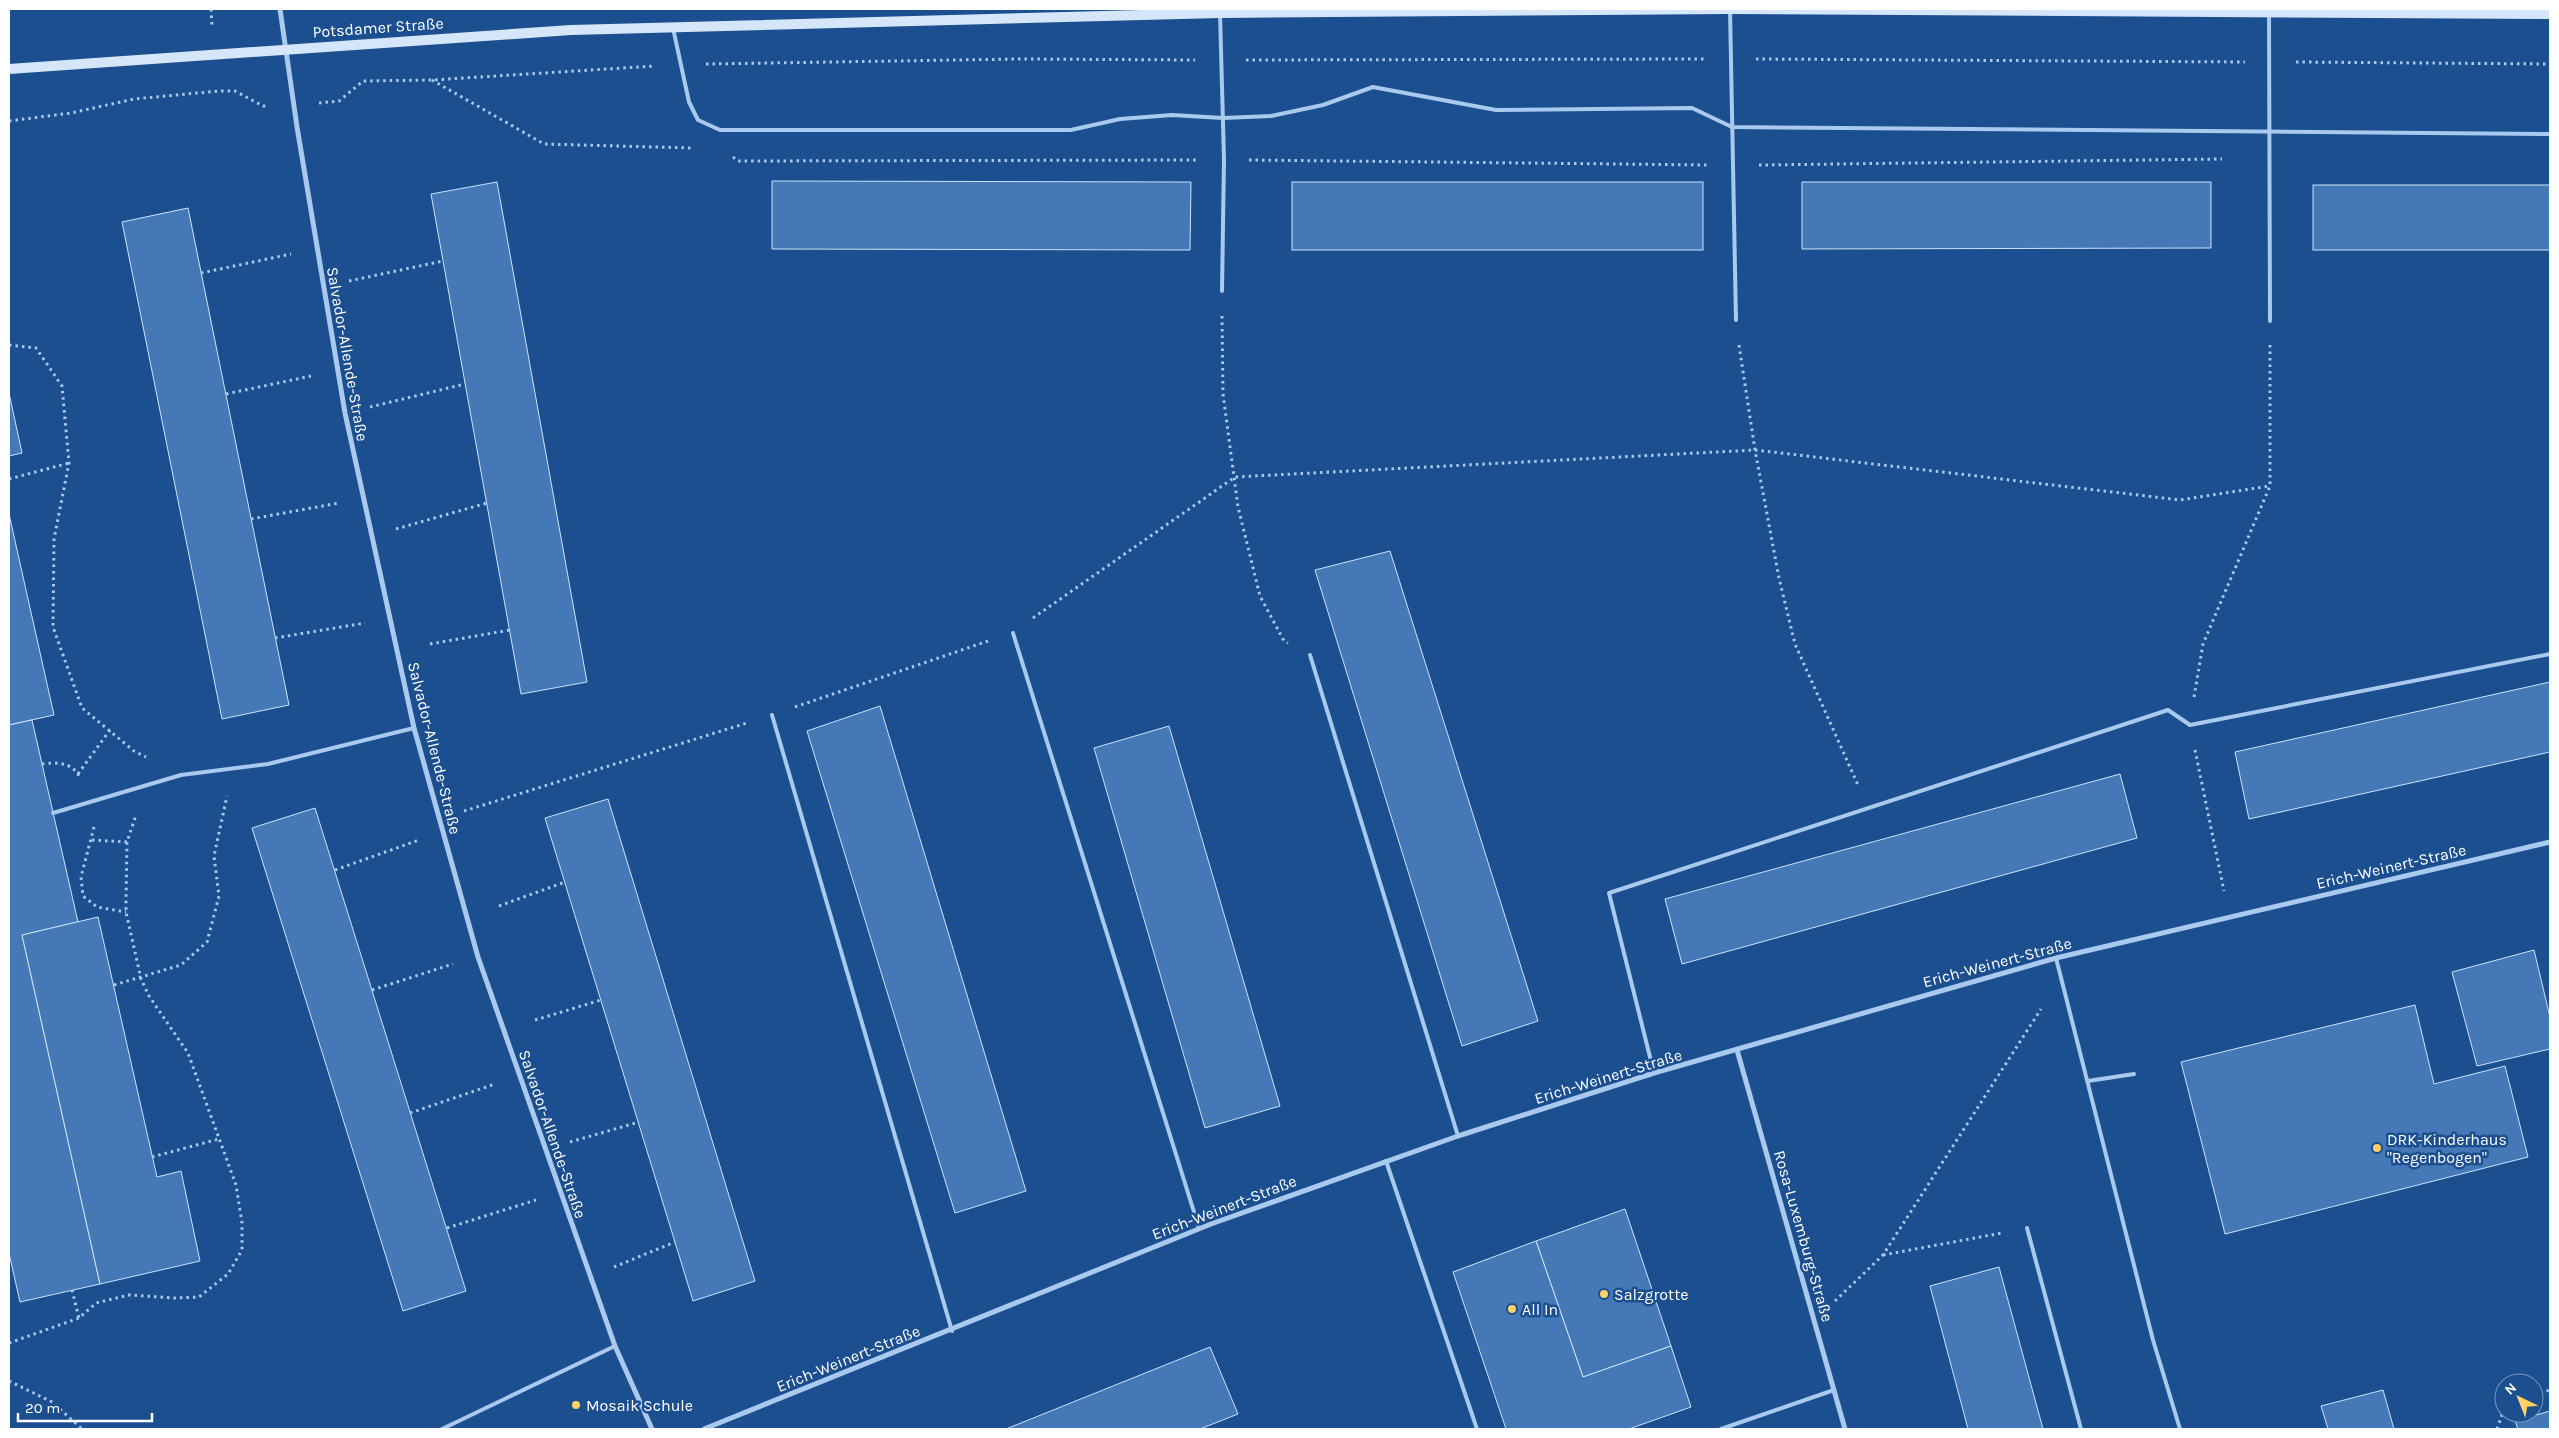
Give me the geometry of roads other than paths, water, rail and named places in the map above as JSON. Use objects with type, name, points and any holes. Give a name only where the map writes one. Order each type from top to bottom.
[{"type":"main road","name":"Potsdamer Straße","points":[[9,69],[285,48],[571,30],[1341,10],[2044,10],[2550,14]]},
{"type":"street","name":"Salvador-Allende-Straße","points":[[280,9],[316,249],[339,370],[345,413],[414,728],[478,956],[615,1346],[652,1429]]},
{"type":"street","name":"Erich-Weinert-Straße","points":[[704,1429],[952,1331],[1200,1228],[1458,1136],[1654,1073],[2056,958],[2550,842]]},
{"type":"street","name":"Rosa-Luxemburg-Straße","points":[[1738,1050],[1845,1429]]},
{"type":"lane","points":[[1730,9],[1736,320]]},
{"type":"lane","points":[[1220,13],[1224,160],[1222,291]]},
{"type":"lane","points":[[2269,13],[2270,321]]},
{"type":"lane","points":[[673,27],[689,102],[698,120],[720,130],[1071,130],[1120,119],[1172,114],[1223,118],[1279,114],[1323,105],[1374,88],[1496,110],[1692,108],[1732,127],[2550,134]]},
{"type":"lane","points":[[1013,633],[1200,1228]]},
{"type":"lane","points":[[1654,1073],[1609,893],[2168,710],[2190,725],[2550,654]]},
{"type":"lane","points":[[1310,655],[1458,1136]]},
{"type":"lane","points":[[772,715],[952,1331]]},
{"type":"lane","points":[[53,813],[181,775],[268,764],[330,751],[414,728]]},
{"type":"lane","points":[[2056,958],[2153,1340],[2180,1429]]},
{"type":"lane","points":[[2088,1081],[2134,1074]]},
{"type":"lane","points":[[1386,1161],[1477,1429]]},
{"type":"lane","points":[[2027,1228],[2081,1429]]},
{"type":"lane","points":[[442,1429],[615,1346]]},
{"type":"lane","points":[[1721,1429],[1834,1390]]},
{"type":"place","name":"DRK-Kinderhaus \"Regenbogen\"","points":[[2377,1148]]},
{"type":"place","name":"Salzgrotte","points":[[1604,1294]]},
{"type":"place","name":"All In","points":[[1512,1309]]},
{"type":"place","name":"Mosaik Schule","points":[[576,1405]]}]
